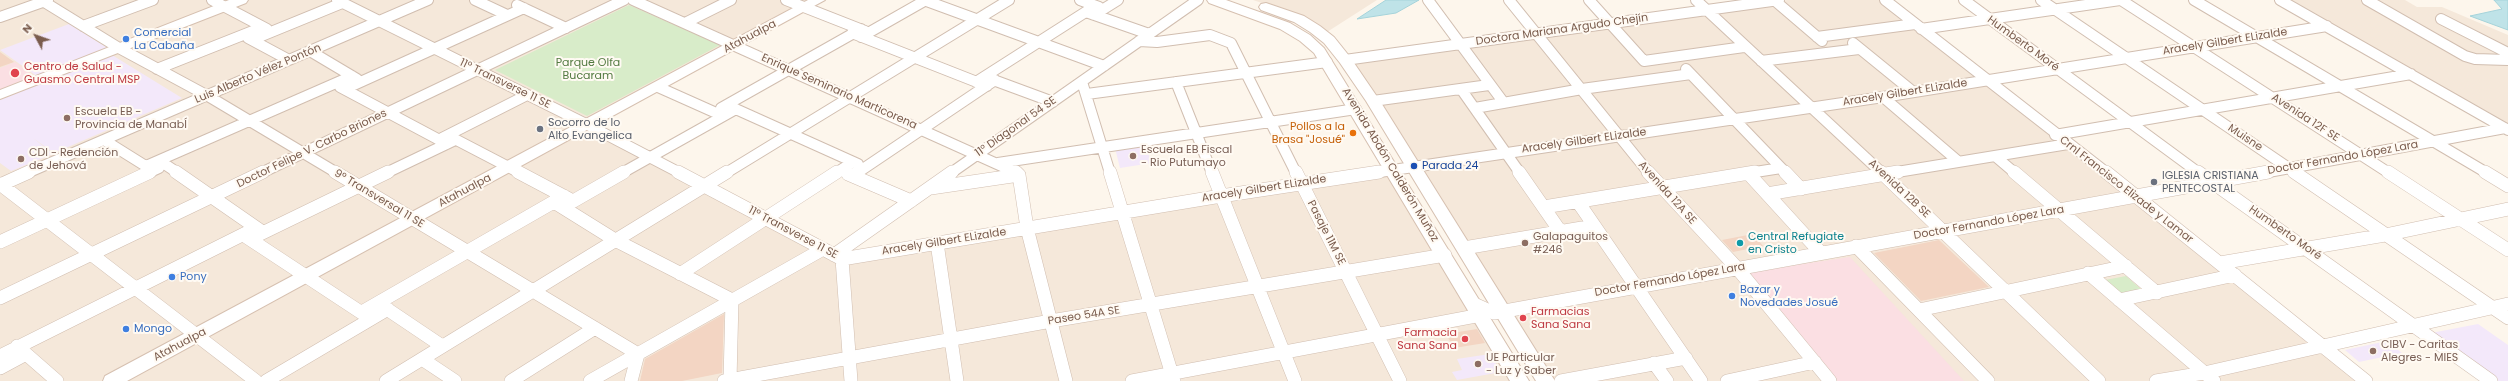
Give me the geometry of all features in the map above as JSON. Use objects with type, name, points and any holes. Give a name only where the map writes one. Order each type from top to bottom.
[{"type":"main road","points":[[0,95],[241,0]]},
{"type":"main road","name":"Atahualpa","points":[[112,381],[818,0]]},
{"type":"main road","name":"Avenida Abdón Calderón Muñoz","points":[[1214,0],[1292,29],[1314,46],[1327,62],[1478,309],[1520,381]]},
{"type":"main road","name":"Avenida Abdón Calderón Muñoz","points":[[1246,0],[1287,14],[1310,26],[1330,40],[1373,101],[1546,381]]},
{"type":"street","points":[[0,17],[44,0]]},
{"type":"street","name":"9° Transversal 11 SE","points":[[44,0],[119,48],[208,96],[412,220],[638,354]]},
{"type":"street","points":[[83,26],[153,0]]},
{"type":"street","points":[[212,0],[267,30]]},
{"type":"street","name":"Luis Alberto Vélez Pontón","points":[[0,185],[428,0]]},
{"type":"street","points":[[475,0],[503,13]]},
{"type":"street","name":"Doctor Felipe V. Carbo Briones","points":[[0,298],[624,0]]},
{"type":"street","name":"Enrique Seminario Marticorena","points":[[633,0],[686,22],[789,70],[998,163],[1019,175]]},
{"type":"street","points":[[686,22],[731,0]]},
{"type":"street","points":[[786,0],[805,7],[915,58],[1053,102]]},
{"type":"street","points":[[266,381],[466,252],[651,158],[789,70],[925,0],[1104,66]]},
{"type":"street","points":[[386,381],[1008,0]]},
{"type":"street","points":[[1080,0],[1095,10],[1149,34]]},
{"type":"street","points":[[853,176],[923,129],[1038,42],[1095,10],[1118,0]]},
{"type":"street","name":"11° Diagonal 54 SE","points":[[590,381],[732,300],[833,254],[1198,0]]},
{"type":"street","points":[[1428,0],[1504,103]]},
{"type":"street","name":"Avenida 12A SE","points":[[1509,0],[1538,33],[1619,137],[1662,189],[1736,268],[1830,381]]},
{"type":"street","points":[[1589,0],[1643,60],[1651,62],[1744,47]]},
{"type":"street","name":"Avenida 12B SE","points":[[1696,0],[1744,47],[1884,174],[2099,381]]},
{"type":"street","points":[[1776,0],[1816,37],[1834,51]]},
{"type":"street","name":"Doctora Mariana Argudo Chejín","points":[[1345,60],[1776,0]]},
{"type":"street","name":"Crnl Francisco Elizade y Lamar","points":[[1885,0],[2136,196],[2366,381]]},
{"type":"street","name":"Humberto Moré","points":[[1964,0],[2056,69],[2132,122],[2211,182],[2415,325],[2491,381]]},
{"type":"street","name":"Muisne","points":[[2041,0],[2508,318]]},
{"type":"street","points":[[1816,37],[1990,20],[2120,0]]},
{"type":"street","name":"Avenida 12F SE","points":[[2120,0],[2274,97],[2508,250]]},
{"type":"street","points":[[2194,0],[2436,141],[2508,186]]},
{"type":"street","points":[[2280,0],[2507,129]]},
{"type":"street","points":[[2367,0],[2465,56],[2475,59],[2508,60]]},
{"type":"street","points":[[157,69],[247,38],[339,1]]},
{"type":"street","name":"11° Transverse 11 SE","points":[[339,1],[381,20],[432,49],[588,125],[833,254]]},
{"type":"street","points":[[0,242],[47,221],[250,121],[432,49],[520,4],[566,28]]},
{"type":"street","points":[[2441,19],[2508,53]]},
{"type":"street","name":"Aracely Gilbert ELizalde","points":[[833,254],[936,243],[1301,183],[1619,137],[1731,118],[1883,97],[1912,91],[2327,26]]},
{"type":"street","points":[[1844,34],[1912,91]]},
{"type":"street","name":"Pasaje 11M SE","points":[[1139,41],[1164,41],[1210,35],[1220,37],[1231,43],[1400,381]]},
{"type":"street","points":[[247,38],[289,60]]},
{"type":"street","points":[[1761,61],[1859,48]]},
{"type":"street","points":[[310,51],[356,79]]},
{"type":"street","points":[[1676,58],[1731,118],[1801,189]]},
{"type":"street","points":[[1087,94],[1327,62]]},
{"type":"street","points":[[1475,108],[1582,89],[1691,74]]},
{"type":"street","points":[[2056,135],[2339,85],[2411,74]]},
{"type":"street","points":[[1082,82],[1087,94],[1173,376]]},
{"type":"street","points":[[1176,82],[1295,381]]},
{"type":"street","points":[[1373,101],[1489,84]]},
{"type":"street","points":[[340,86],[389,113],[447,140],[511,167],[564,202],[615,240],[732,300],[728,381]]},
{"type":"street","points":[[658,86],[791,133],[866,168]]},
{"type":"street","points":[[1461,89],[1507,152],[1560,231]]},
{"type":"street","points":[[0,368],[22,350],[135,288],[253,233],[358,187],[447,140],[527,95]]},
{"type":"street","points":[[1883,97],[1959,162]]},
{"type":"street","points":[[998,163],[1356,110]]},
{"type":"street","name":"Doctor Fernando López Lara","points":[[1478,309],[1487,311],[1502,311],[1943,230],[2061,211],[2361,154],[2507,129]]},
{"type":"street","points":[[104,140],[213,197],[253,233],[307,276],[367,316]]},
{"type":"street","points":[[1767,194],[2068,144]]},
{"type":"street","points":[[1995,156],[2157,293]]},
{"type":"street","points":[[680,274],[853,162]]},
{"type":"street","points":[[1544,207],[1662,189],[1781,168]]},
{"type":"street","points":[[839,170],[911,201]]},
{"type":"street","points":[[1748,174],[1821,253]]},
{"type":"street","points":[[929,188],[1019,175],[1027,228],[1066,381]]},
{"type":"street","points":[[0,185],[198,335],[256,381]]},
{"type":"street","points":[[1578,202],[1702,381]]},
{"type":"street","points":[[2220,263],[2305,247],[2385,235],[2462,220],[2508,209]]},
{"type":"street","points":[[1464,248],[1594,226]]},
{"type":"street","points":[[936,243],[952,340],[957,381]]},
{"type":"street","points":[[1856,246],[1988,381]]},
{"type":"street","points":[[833,254],[850,358],[851,381]]},
{"type":"street","name":"Paseo 54A SE","points":[[728,381],[1051,321],[1444,255]]},
{"type":"street","points":[[1919,310],[2126,266]]},
{"type":"street","points":[[2088,273],[2209,377]]},
{"type":"street","points":[[2119,300],[2235,275]]},
{"type":"street","points":[[2156,381],[2209,377],[2322,345],[2508,304]]},
{"type":"street","points":[[383,306],[442,346]]},
{"type":"street","points":[[1132,381],[1173,376],[1284,351],[1376,334],[1478,309]]},
{"type":"street","points":[[511,381],[595,328]]},
{"type":"street","points":[[0,356],[22,350]]},
{"type":"street","points":[[22,350],[57,381]]},
{"type":"street","points":[[631,381],[638,354]]},
{"type":"street","points":[[1562,381],[1686,358]]},
{"type":"street","points":[[422,359],[455,381]]},
{"type":"street","points":[[1727,381],[1815,362]]},
{"type":"street","points":[[1654,363],[1667,381]]},
{"type":"shaded area","points":[[0,0],[808,0],[585,119],[823,241],[584,381],[0,381]]},
{"type":"shaded area","points":[[1253,0],[1377,0],[1327,32],[1280,9]]},
{"type":"shaded area","points":[[1788,0],[1879,0],[2363,381],[1549,381],[1349,61]]},
{"type":"shaded area","points":[[2280,0],[2405,0],[2417,7],[2442,7],[2508,35],[2508,128]]},
{"type":"shaded area","points":[[69,24],[109,49],[38,77],[0,50]]},
{"type":"shaded area","name":"Escuela EB - Provincia de ManabÍ","points":[[112,55],[182,98],[54,153],[33,138],[53,154],[11,171],[0,163],[0,99]]},
{"type":"shaded area","name":"Centro de Salud - Guasmo Central MSP","points":[[15,62],[37,78],[0,92],[0,68]]},
{"type":"shaded area","name":"Escuela EB Fiscal - Rio Putumayo","points":[[1144,143],[1152,163],[1120,168],[1115,148]]},
{"type":"shaded area","points":[[1389,173],[1512,381],[600,381],[821,250],[837,262]]},
{"type":"shaded area","points":[[1850,257],[1964,381],[1837,381],[1749,272]]},
{"type":"shaded area","points":[[2478,324],[2508,345],[2508,381],[2497,381],[2431,333]]},
{"type":"shaded area","name":"CIBV - Caritas Alegres - MIES","points":[[2387,341],[2402,353],[2359,362],[2345,350]]},
{"type":"shaded area","name":"UE Particular - Luz y Saber","points":[[1490,354],[1501,372],[1457,380],[1452,372],[1462,370],[1457,359]]},
{"type":"green space","name":"Parque Olfa Bucaram","points":[[629,5],[720,45],[587,116],[495,70]]},
{"type":"green space","points":[[2126,276],[2143,291],[2122,295],[2105,280]]},
{"type":"water","points":[[1386,0],[1419,0],[1396,13],[1357,19]]},
{"type":"water","points":[[2494,0],[2508,0],[2508,30],[2470,16],[2502,9]]},
{"type":"building","points":[[0,52],[14,62],[0,67]]},
{"type":"building","name":"Central Refugiate en Cristo","points":[[1753,234],[1763,246],[1733,252],[1722,240]]},
{"type":"building","points":[[1939,240],[1989,287],[1921,301],[1874,253]]},
{"type":"building","points":[[724,314],[722,373],[682,381],[640,381],[645,359]]},
{"type":"building","name":"Farmacia Sana Sana","points":[[1477,329],[1485,343],[1454,348],[1446,334]]},
{"type":"place","name":"Comercial La Cabaña","points":[[126,39]]},
{"type":"place","name":"Centro de Salud - Guasmo Central MSP","points":[[15,73]]},
{"type":"place","name":"Escuela EB - Provincia de ManabÍ","points":[[67,118]]},
{"type":"place","name":"Socorro de lo Alto Evangelica","points":[[540,129]]},
{"type":"place","name":"Pollos a la Brasa \"Josué\"","points":[[1353,133]]},
{"type":"place","name":"Escuela EB Fiscal - Rio Putumayo","points":[[1133,156]]},
{"type":"place","name":"CDI - Redención de Jehová","points":[[21,159]]},
{"type":"place","name":"Parada 24","points":[[1414,166]]},
{"type":"place","name":"IGLESIA CRISTIANA PENTECOSTAL","points":[[2154,182]]},
{"type":"place","name":"Galapaguitos #246","points":[[1525,243]]},
{"type":"place","name":"Central Refugiate en Cristo","points":[[1740,243]]},
{"type":"place","name":"Pony","points":[[172,277]]},
{"type":"place","name":"Bazar y Novedades Josué","points":[[1732,296]]},
{"type":"place","name":"Farmacias Sana Sana","points":[[1523,318]]},
{"type":"place","name":"Mongo","points":[[126,329]]},
{"type":"place","name":"Farmacia Sana Sana","points":[[1465,339]]},
{"type":"place","name":"CIBV - Caritas Alegres - MIES","points":[[2373,351]]},
{"type":"place","name":"UE Particular - Luz y Saber","points":[[1478,364]]}]
